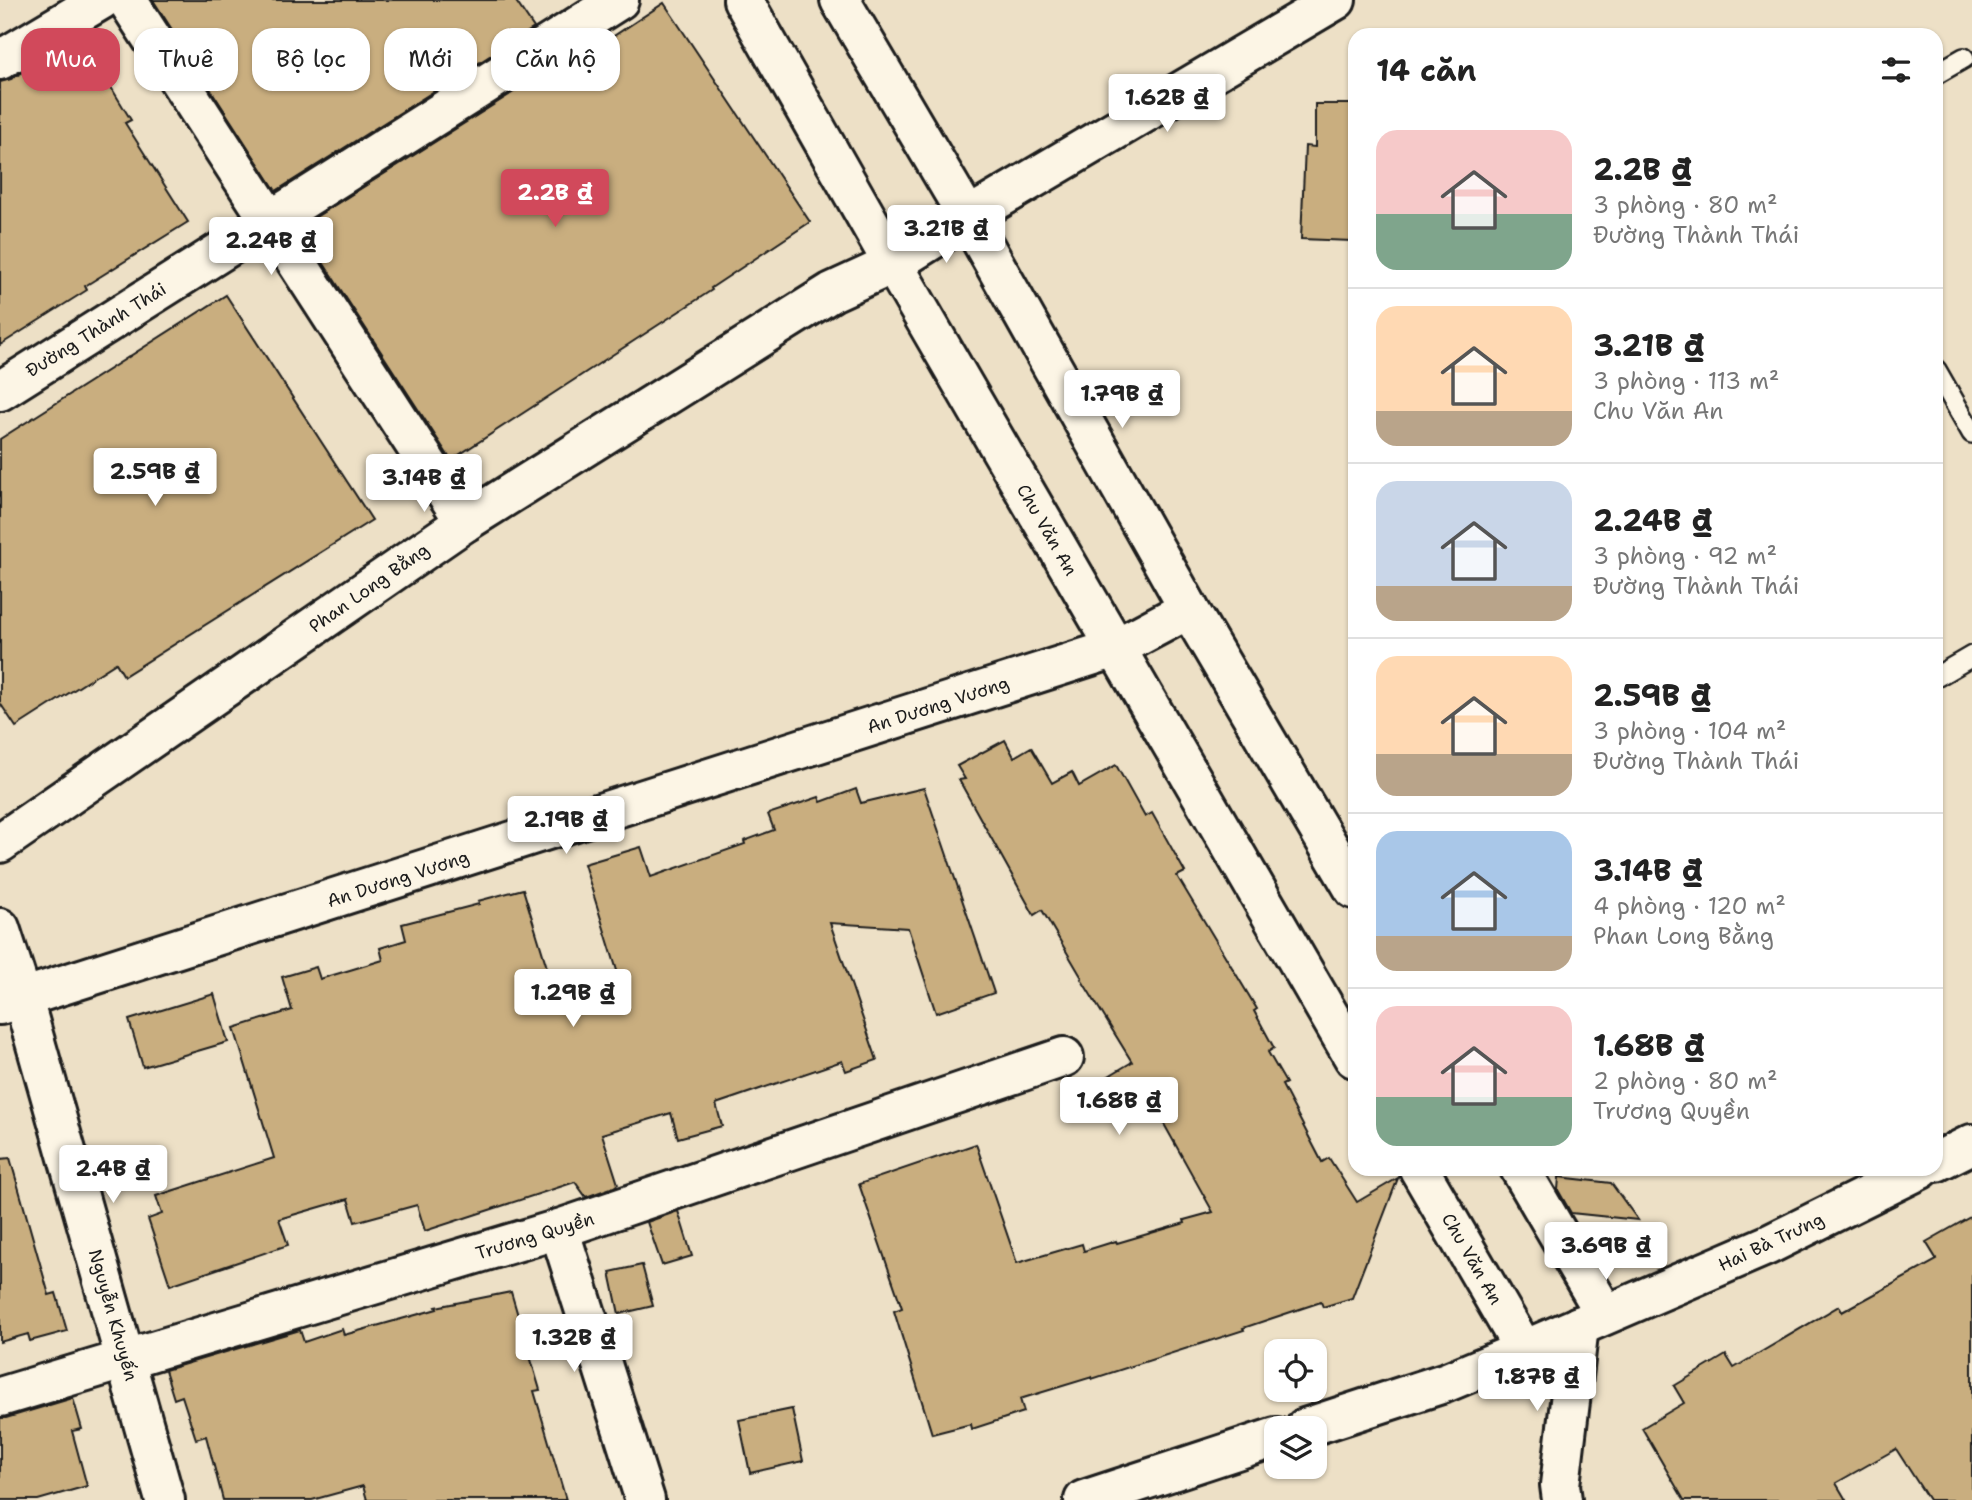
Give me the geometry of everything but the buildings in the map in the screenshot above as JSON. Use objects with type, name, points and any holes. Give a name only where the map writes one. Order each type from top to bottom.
[{"type":"street","points":[[0,60],[101,0]]},
{"type":"street","points":[[127,0],[465,522]]},
{"type":"street","name":"Đường Thành Thái","points":[[0,391],[619,0]]},
{"type":"street","name":"Chu Văn An","points":[[743,0],[893,264],[1348,1048]]},
{"type":"street","points":[[840,0],[968,217],[1189,609],[1348,879]]},
{"type":"street","name":"Phan Long Bằng","points":[[0,843],[465,522],[832,292],[893,264],[1336,0]]},
{"type":"street","name":"An Dương Vương","points":[[11,1002],[1116,648],[1189,609]]},
{"type":"street","name":"Nguyễn Khuyến","points":[[0,928],[11,1002],[126,1360],[165,1500]]},
{"type":"street","name":"Trương Quyền","points":[[0,1397],[559,1229],[1064,1057]]},
{"type":"street","points":[[1943,1158],[1972,1144]]},
{"type":"street","name":"Chu Văn An","points":[[1423,1176],[1524,1350]]},
{"type":"street","points":[[1523,1176],[1592,1320],[1560,1485],[1562,1500]]},
{"type":"street","name":"Hai Bà Trưng","points":[[1327,1421],[1447,1382],[1524,1350],[1768,1245],[1907,1176]]},
{"type":"street","points":[[559,1229],[645,1500]]},
{"type":"street","points":[[1084,1500],[1264,1441]]},
{"type":"lane","points":[[1943,70],[1964,58]]},
{"type":"lane","points":[[1943,382],[1972,433]]},
{"type":"lane","points":[[1943,673],[1972,656]]}]
